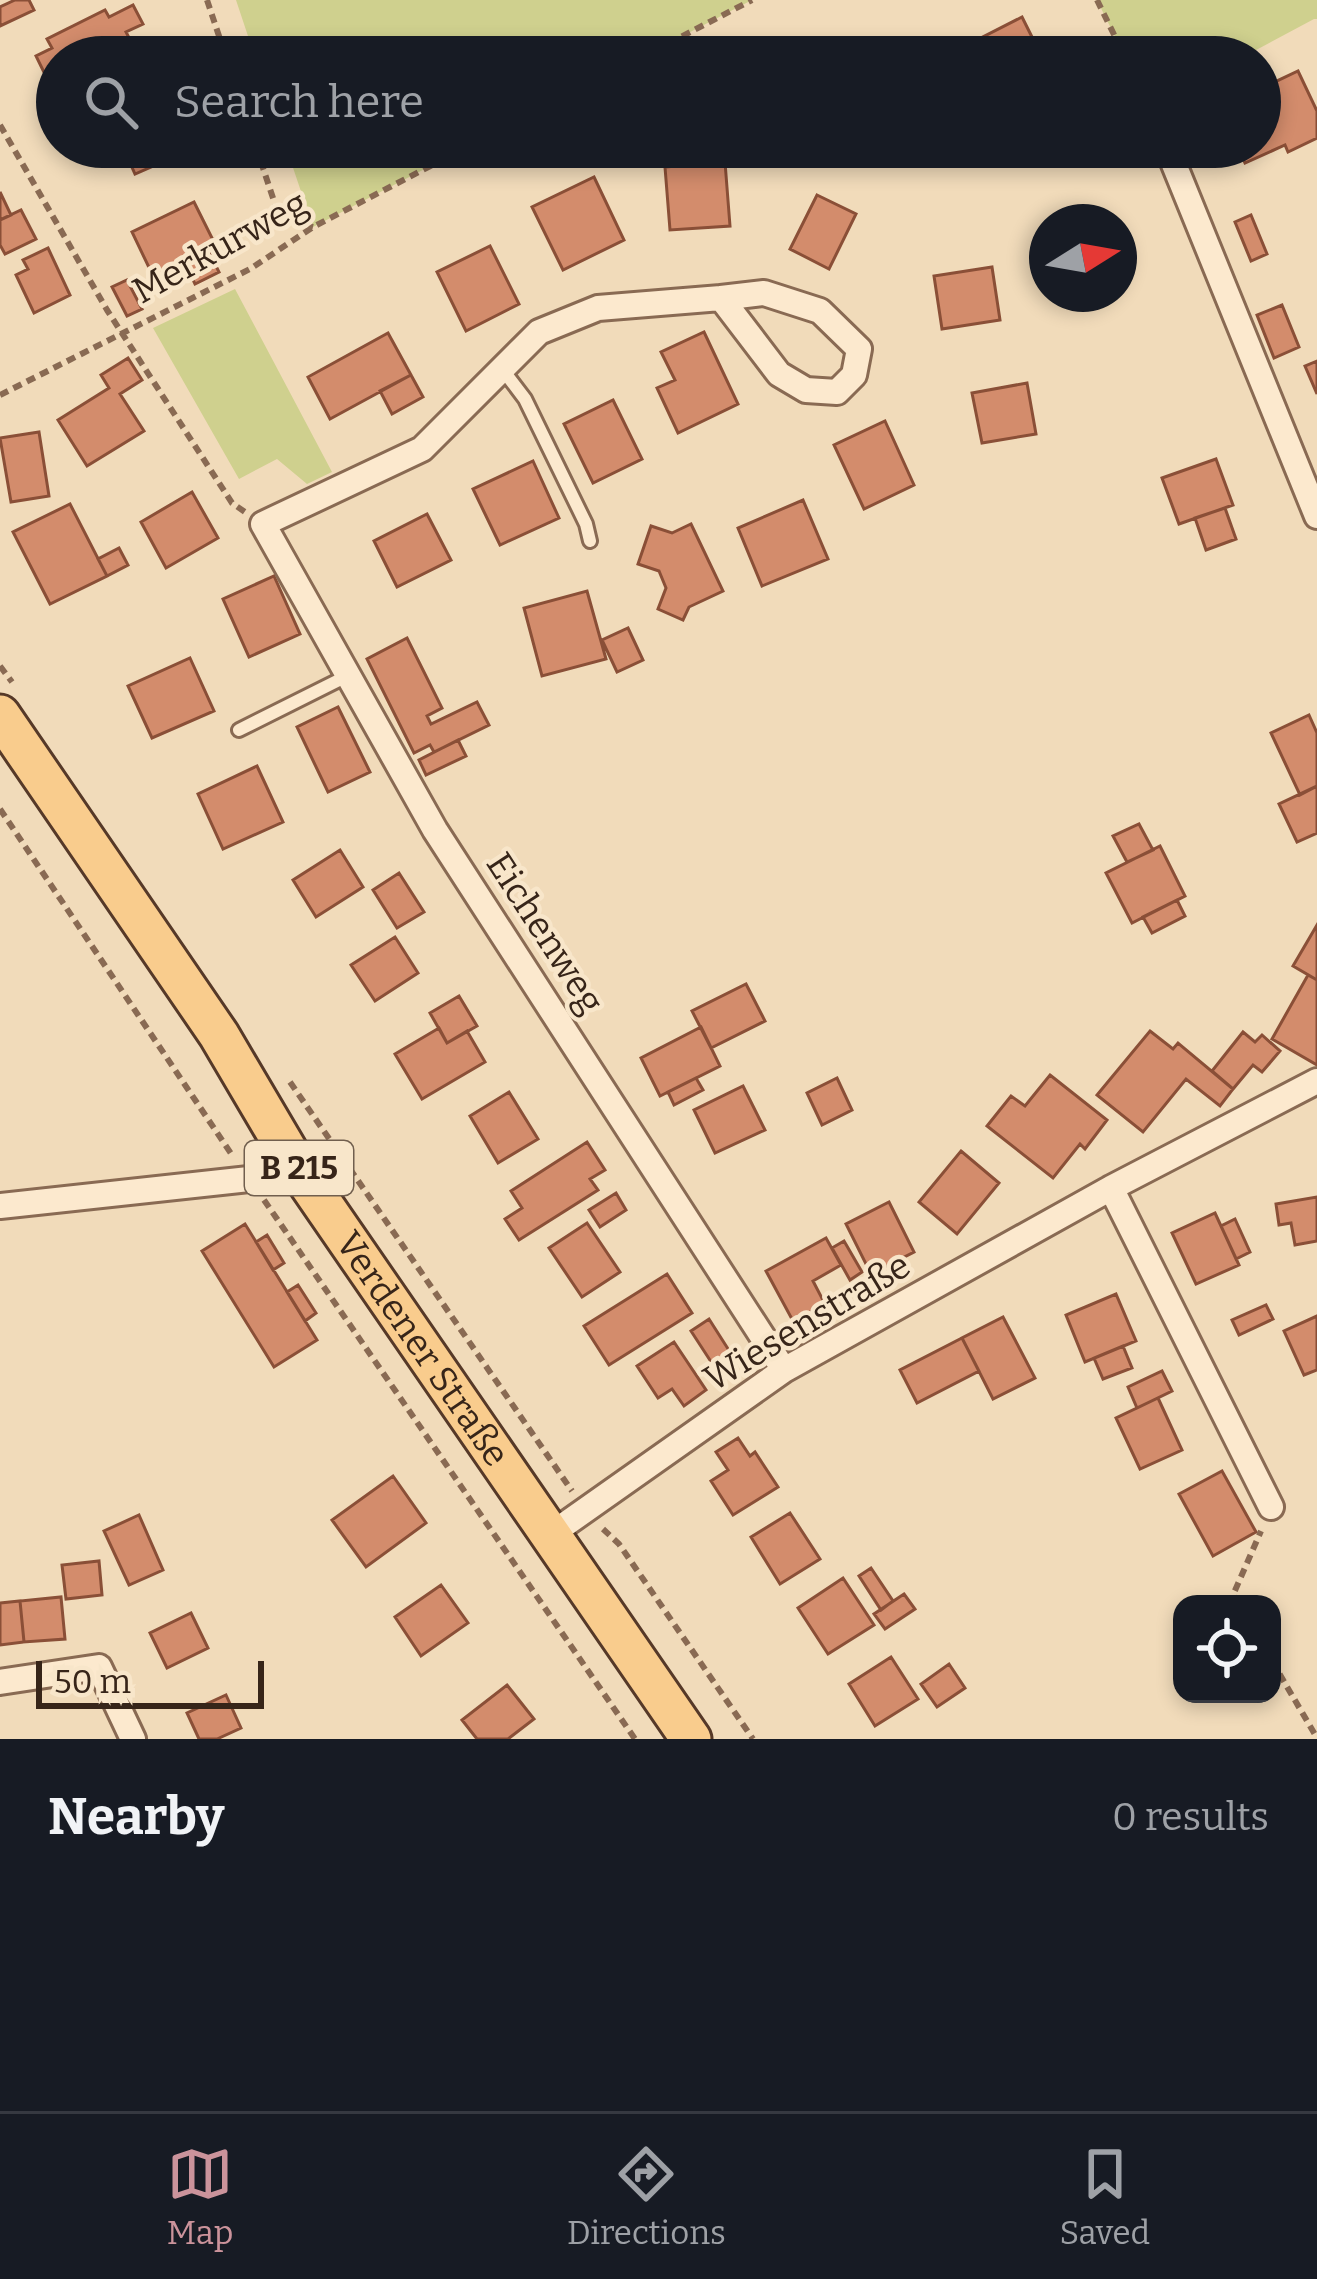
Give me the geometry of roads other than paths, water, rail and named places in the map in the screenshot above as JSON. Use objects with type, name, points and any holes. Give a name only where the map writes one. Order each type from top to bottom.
[{"type":"main road","name":"Verdener Straße","points":[[0,715],[219,1036],[296,1164],[691,1739]]},
{"type":"street","points":[[1176,168],[1317,516]]},
{"type":"street","points":[[502,369],[539,332],[598,308],[764,292],[820,311],[859,350],[854,375],[836,392],[806,390],[778,374],[722,298]]},
{"type":"street","name":"Eichenweg","points":[[502,369],[422,449],[263,524],[436,830],[784,1370]]},
{"type":"street","name":"Wiesenstraße","points":[[550,1535],[784,1370],[1317,1081]]},
{"type":"street","points":[[0,1206],[249,1179],[296,1164]]},
{"type":"street","points":[[1111,1189],[1271,1507]]},
{"type":"street","points":[[0,1682],[99,1667],[134,1739]]},
{"type":"lane","points":[[502,369],[525,398],[590,541]]},
{"type":"lane","points":[[239,730],[349,675]]}]
